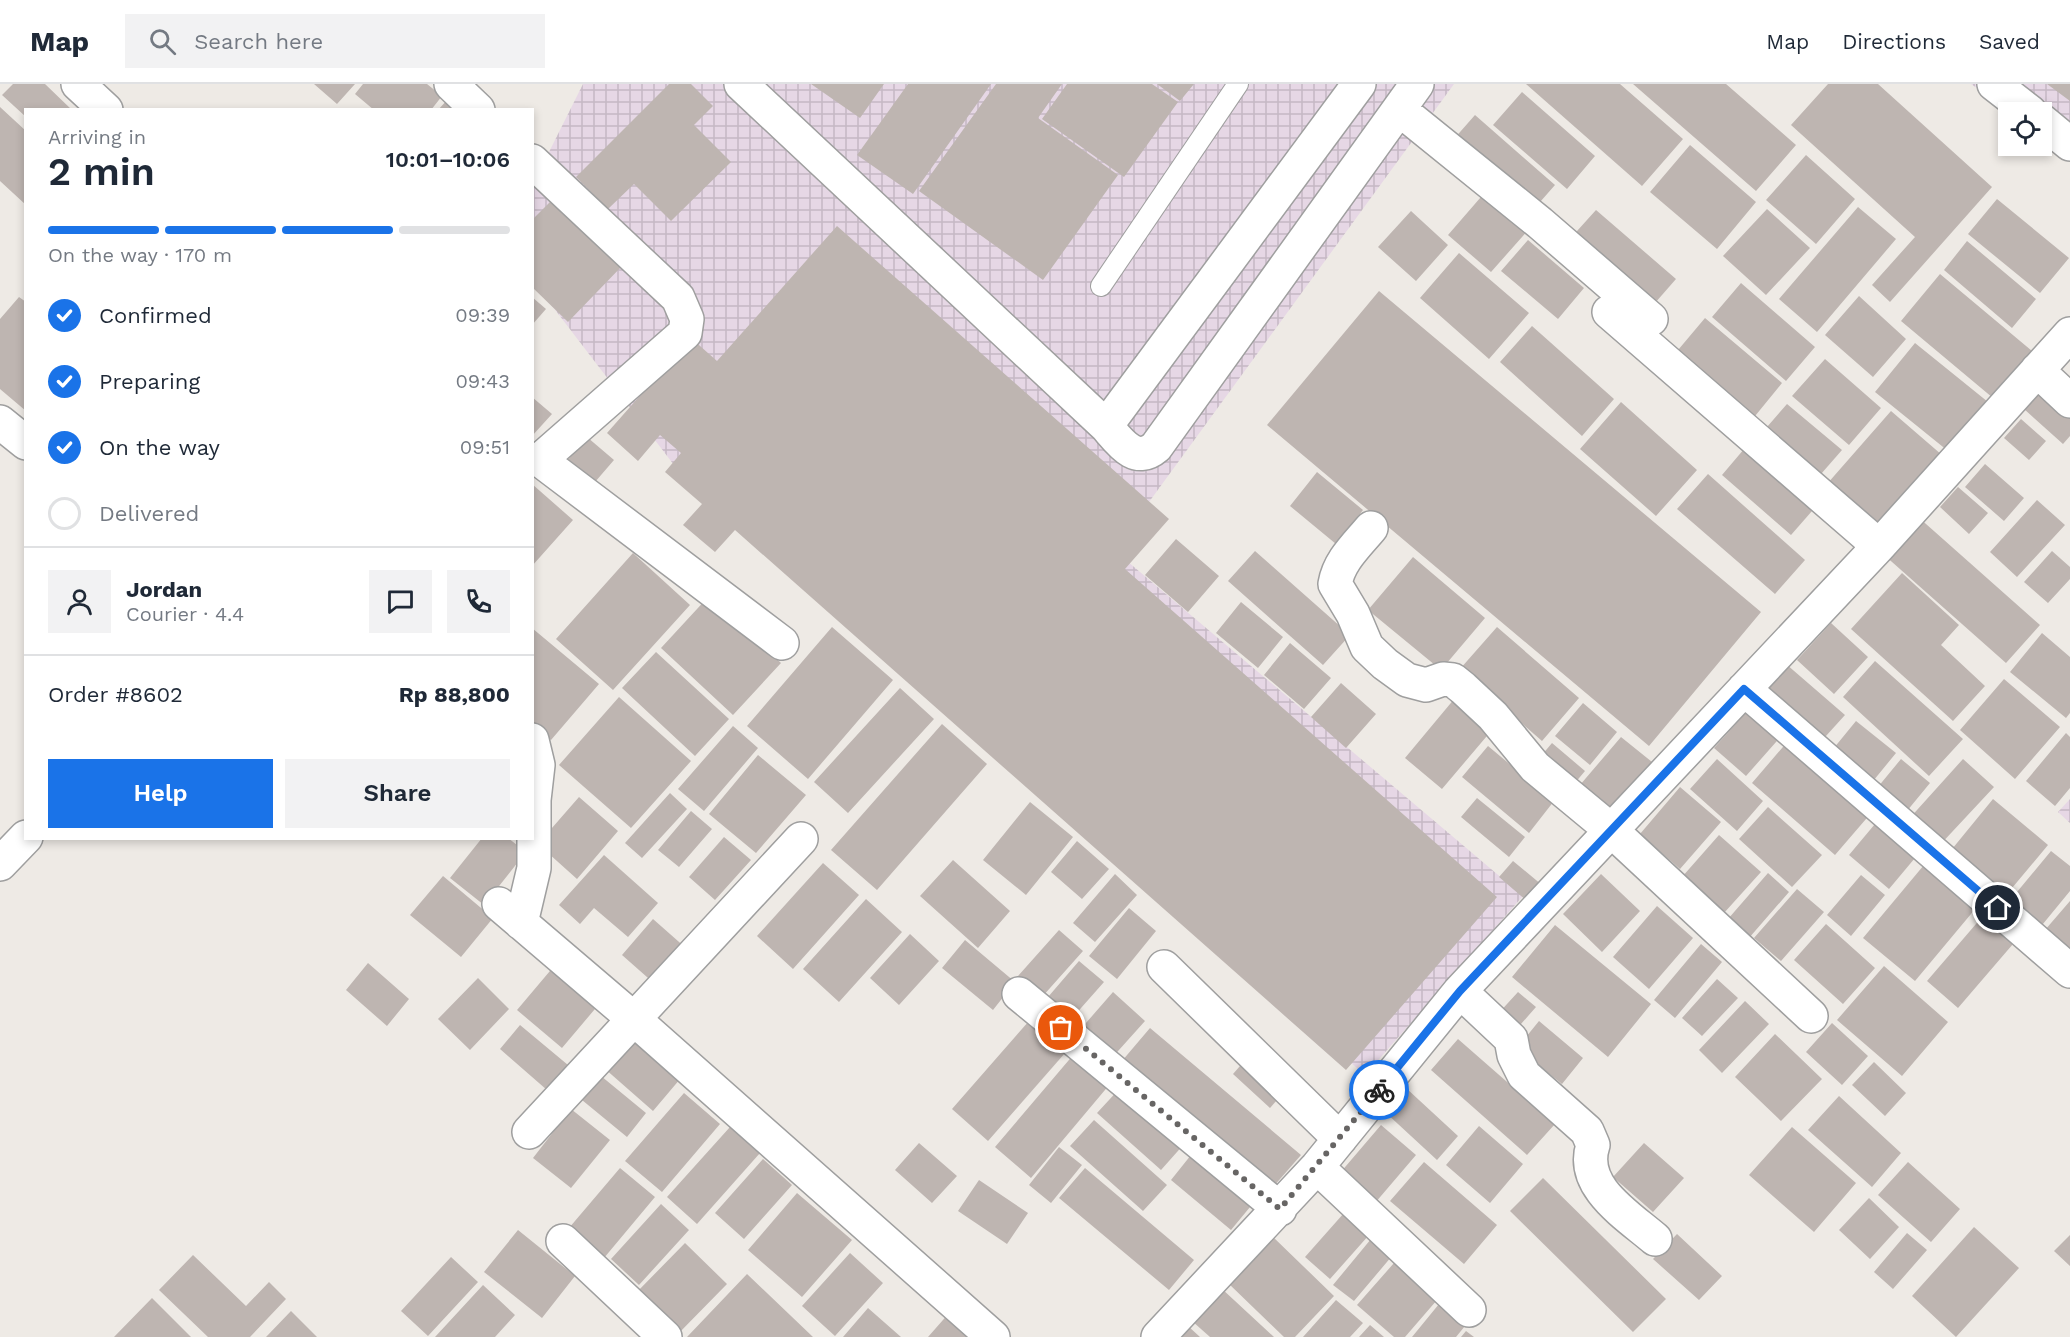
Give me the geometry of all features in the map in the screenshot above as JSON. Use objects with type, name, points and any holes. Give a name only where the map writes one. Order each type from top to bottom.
[{"type":"street","points":[[78,84],[104,108]]},
{"type":"street","points":[[451,84],[476,108]]},
{"type":"street","points":[[741,84],[1135,454],[1144,454],[1156,447],[1403,104]]},
{"type":"street","points":[[1994,84],[2017,102]]},
{"type":"street","points":[[1106,426],[1357,87],[1403,104],[1668,334]]},
{"type":"street","points":[[2052,129],[2070,144]]},
{"type":"street","points":[[534,163],[678,298],[687,319],[685,333],[536,460],[782,643]]},
{"type":"street","points":[[1610,312],[1879,546]]},
{"type":"street","points":[[1158,1337],[1317,1167],[1460,991],[1879,546],[2070,333]]},
{"type":"street","points":[[2037,370],[2070,401]]},
{"type":"street","points":[[0,422],[24,441]]},
{"type":"street","points":[[1371,528],[1337,571],[1335,584],[1353,614],[1367,647],[1407,680],[1426,685],[1443,679],[1458,684],[1493,716],[1535,767],[1611,830],[1811,1016]]},
{"type":"street","points":[[1744,689],[2070,971]]},
{"type":"street","points":[[534,748],[538,765],[534,800],[534,868],[510,914],[635,1020],[993,1337]]},
{"type":"street","points":[[0,864],[24,839]]},
{"type":"street","points":[[529,1132],[635,1020],[721,922],[801,839]]},
{"type":"street","points":[[1164,968],[1340,1139]]},
{"type":"street","points":[[1460,991],[1511,1039],[1514,1055],[1524,1075],[1587,1131],[1593,1145],[1588,1158],[1590,1171],[1603,1193],[1655,1239]]},
{"type":"street","points":[[1020,994],[1280,1209]]},
{"type":"street","points":[[1317,1167],[1469,1310]]},
{"type":"street","points":[[563,1241],[665,1337]]},
{"type":"lane","points":[[1101,286],[1238,84]]},
{"type":"shaded area","points":[[583,84],[1454,84],[1114,550],[1523,896],[1365,1075],[687,482],[534,282],[534,182]]},
{"type":"shaded area","points":[[1971,84],[2070,84],[2070,152],[2052,140],[2052,102],[1998,102]]},
{"type":"shaded area","points":[[2070,799],[2070,823],[2058,812]]},
{"type":"building","points":[[13,84],[45,84],[70,108],[24,108],[24,115],[2,95]]},
{"type":"building","points":[[314,84],[355,84],[337,104]]},
{"type":"building","points":[[363,84],[427,84],[442,96],[433,108],[372,108],[355,94]]},
{"type":"building","points":[[669,84],[691,84],[713,106],[694,125],[731,162],[671,221],[634,184],[608,209],[576,177]]},
{"type":"building","points":[[811,84],[884,84],[860,118]]},
{"type":"building","points":[[908,84],[991,84],[913,194],[857,155]]},
{"type":"building","points":[[996,84],[1062,84],[1038,118],[1118,175],[1043,280],[919,191]]},
{"type":"building","points":[[1067,84],[1152,84],[1178,102],[1124,177],[1042,119]]},
{"type":"building","points":[[1157,84],[1194,84],[1180,101]]},
{"type":"building","points":[[1526,84],[1620,84],[1683,139],[1642,186]]},
{"type":"building","points":[[1633,84],[1726,84],[1796,145],[1756,191]]},
{"type":"building","points":[[1828,84],[1878,84],[1992,187],[1890,302],[1872,285],[1915,237],[1791,125]]},
{"type":"building","points":[[2047,84],[2070,84],[2070,101]]},
{"type":"building","points":[[1522,92],[1595,156],[1567,189],[1493,125]]},
{"type":"building","points":[[448,99],[458,108],[440,108]]},
{"type":"building","points":[[0,107],[24,129],[24,203],[0,181]]},
{"type":"building","points":[[1475,115],[1555,185],[1533,210],[1453,140]]},
{"type":"building","points":[[1690,145],[1756,202],[1717,249],[1650,192]]},
{"type":"building","points":[[1806,155],[1855,199],[1816,244],[1766,200]]},
{"type":"building","points":[[1487,190],[1530,228],[1491,272],[1448,235]]},
{"type":"building","points":[[555,197],[624,264],[568,322],[534,289],[534,218]]},
{"type":"building","points":[[1997,199],[2069,258],[2040,293],[1968,234]]},
{"type":"building","points":[[1858,207],[1896,239],[1817,332],[1779,299]]},
{"type":"building","points":[[1767,209],[1810,248],[1766,295],[1723,256]]},
{"type":"building","points":[[1596,210],[1676,279],[1648,311],[1568,241]]},
{"type":"building","points":[[1411,211],[1448,245],[1416,281],[1378,247]]},
{"type":"building","points":[[837,226],[1169,519],[1125,569],[1497,897],[1346,1070],[735,530],[715,552],[683,525],[702,504],[665,472],[681,453],[660,435],[638,461],[607,433],[691,338],[717,361]]},
{"type":"building","points":[[1528,240],[1584,288],[1558,319],[1501,271]]},
{"type":"building","points":[[1967,241],[2036,299],[2012,328],[1944,270]]},
{"type":"building","points":[[1459,253],[1529,313],[1489,359],[1420,298]]},
{"type":"building","points":[[1940,274],[2032,351],[1993,398],[1901,321]]},
{"type":"building","points":[[1741,283],[1815,347],[1786,381],[1712,317]]},
{"type":"building","points":[[1379,291],[1761,612],[1649,746],[1267,425]]},
{"type":"building","points":[[1859,296],[1906,339],[1873,377],[1825,335]]},
{"type":"building","points":[[19,297],[24,301],[24,409],[0,389],[0,319]]},
{"type":"building","points":[[534,299],[546,309],[534,323]]},
{"type":"building","points":[[1705,318],[1782,383],[1751,421],[1673,356]]},
{"type":"building","points":[[1532,326],[1614,399],[1582,436],[1500,362]]},
{"type":"building","points":[[1915,343],[1988,402],[1948,451],[1875,392]]},
{"type":"building","points":[[1825,359],[1881,408],[1849,445],[1792,396]]},
{"type":"building","points":[[2044,387],[2070,410],[2070,436],[2063,444],[2024,409]]},
{"type":"building","points":[[534,399],[552,414],[534,434]]},
{"type":"building","points":[[1621,402],[1697,470],[1656,516],[1580,449]]},
{"type":"building","points":[[1787,404],[1842,450],[1821,474],[1767,427]]},
{"type":"building","points":[[1891,411],[1942,455],[1877,528],[1827,484]]},
{"type":"building","points":[[2021,419],[2046,441],[2029,460],[2004,438]]},
{"type":"building","points":[[587,437],[614,460],[589,489],[562,467]]},
{"type":"building","points":[[1750,442],[1819,503],[1791,535],[1722,475]]},
{"type":"building","points":[[1985,464],[2024,498],[2004,521],[1965,487]]},
{"type":"building","points":[[1317,472],[1363,510],[1336,544],[1290,506]]},
{"type":"building","points":[[1708,474],[1805,560],[1775,594],[1677,509]]},
{"type":"building","points":[[534,486],[573,520],[534,564]]},
{"type":"building","points":[[1958,487],[1988,513],[1969,534],[1940,507]]},
{"type":"building","points":[[2037,500],[2065,525],[2017,577],[1990,552]]},
{"type":"building","points":[[1917,516],[2040,625],[2006,663],[1883,554]]},
{"type":"building","points":[[1176,539],[1219,576],[1188,612],[1145,575]]},
{"type":"building","points":[[1255,551],[1350,635],[1323,665],[1228,581]]},
{"type":"building","points":[[2052,551],[2070,567],[2070,579],[2048,603],[2024,582]]},
{"type":"building","points":[[633,553],[690,605],[613,690],[556,639]]},
{"type":"building","points":[[1413,557],[1485,618],[1441,670],[1368,610]]},
{"type":"building","points":[[1902,573],[1959,625],[1941,645],[1985,686],[1953,721],[1851,629]]},
{"type":"building","points":[[709,596],[781,663],[733,715],[661,648]]},
{"type":"building","points":[[1241,602],[1283,637],[1258,668],[1216,633]]},
{"type":"building","points":[[1831,623],[1868,657],[1834,694],[1797,660]]},
{"type":"building","points":[[832,627],[893,680],[808,779],[747,726]]},
{"type":"building","points":[[1497,627],[1579,698],[1542,741],[1460,669]]},
{"type":"building","points":[[534,630],[599,684],[551,740],[534,726]]},
{"type":"building","points":[[2042,633],[2070,657],[2070,713],[2066,718],[2010,672]]},
{"type":"building","points":[[1290,643],[1331,678],[1304,709],[1264,675]]},
{"type":"building","points":[[656,652],[729,719],[695,756],[622,688]]},
{"type":"building","points":[[1875,661],[1963,739],[1929,776],[1843,697]]},
{"type":"building","points":[[1786,664],[1845,715],[1816,747],[1759,696]]},
{"type":"building","points":[[2004,679],[2060,727],[2015,779],[1960,730]]},
{"type":"building","points":[[1341,683],[1376,714],[1346,748],[1311,717]]},
{"type":"building","points":[[900,688],[934,719],[848,813],[814,782]]},
{"type":"building","points":[[619,697],[691,761],[631,828],[559,765]]},
{"type":"building","points":[[1455,698],[1492,730],[1442,789],[1405,758]]},
{"type":"building","points":[[1583,703],[1617,732],[1590,765],[1555,736]]},
{"type":"building","points":[[1753,705],[1784,733],[1746,776],[1714,748]]},
{"type":"building","points":[[1856,721],[1896,753],[1869,786],[1829,754]]},
{"type":"building","points":[[942,724],[987,764],[877,890],[831,850]]},
{"type":"building","points":[[733,726],[758,748],[704,811],[678,789]]},
{"type":"building","points":[[2066,733],[2070,737],[2070,788],[2055,806],[2026,781]]},
{"type":"building","points":[[1621,737],[1657,766],[1616,814],[1580,785]]},
{"type":"building","points":[[1788,741],[1872,812],[1835,855],[1752,783]]},
{"type":"building","points":[[1552,743],[1585,771],[1569,790],[1536,762]]},
{"type":"building","points":[[1488,746],[1554,801],[1529,833],[1462,777]]},
{"type":"building","points":[[758,755],[806,795],[756,853],[709,814]]},
{"type":"building","points":[[1717,759],[1763,801],[1737,831],[1690,789]]},
{"type":"building","points":[[1901,759],[1930,783],[1902,817],[1873,793]]},
{"type":"building","points":[[1963,759],[1994,787],[1938,847],[1908,820]]},
{"type":"building","points":[[1680,787],[1721,822],[1680,869],[1640,834]]},
{"type":"building","points":[[670,793],[687,809],[642,858],[625,843]]},
{"type":"building","points":[[579,797],[618,831],[577,879],[538,844]]},
{"type":"building","points":[[1477,798],[1525,837],[1509,857],[1461,817]]},
{"type":"building","points":[[1993,799],[2048,845],[2002,900],[1948,854]]},
{"type":"building","points":[[1030,802],[1073,837],[1026,895],[983,860]]},
{"type":"building","points":[[1768,807],[1822,855],[1792,887],[1739,839]]},
{"type":"building","points":[[691,811],[712,829],[679,867],[658,850]]},
{"type":"building","points":[[1880,818],[1920,852],[1889,889],[1849,855]]},
{"type":"building","points":[[1719,835],[1761,872],[1724,913],[1682,877]]},
{"type":"building","points":[[724,837],[751,860],[715,900],[689,877]]},
{"type":"building","points":[[480,840],[511,840],[526,852],[484,905],[450,878]]},
{"type":"building","points":[[1077,841],[1109,869],[1082,899],[1051,872]]},
{"type":"building","points":[[2051,851],[2070,866],[2070,891],[2038,930],[2007,904]]},
{"type":"building","points":[[604,855],[658,903],[628,937],[594,908],[580,924],[559,905]]},
{"type":"building","points":[[1929,859],[1981,902],[1915,981],[1863,938]]},
{"type":"building","points":[[953,860],[1010,911],[978,948],[920,896]]},
{"type":"building","points":[[1513,861],[1548,890],[1534,907],[1499,877]]},
{"type":"building","points":[[823,863],[859,895],[793,969],[757,936]]},
{"type":"building","points":[[1768,873],[1789,892],[1749,938],[1728,919]]},
{"type":"building","points":[[1115,874],[1137,895],[1095,942],[1073,923]]},
{"type":"building","points":[[1601,874],[1640,911],[1602,952],[1563,914]]},
{"type":"building","points":[[1861,875],[1885,895],[1851,936],[1827,915]]},
{"type":"building","points":[[443,876],[493,918],[461,957],[410,915]]},
{"type":"building","points":[[1797,889],[1824,912],[1781,961],[1754,938]]},
{"type":"building","points":[[866,899],[902,932],[839,1002],[803,969]]},
{"type":"building","points":[[2070,901],[2070,952],[2045,930]]},
{"type":"building","points":[[1657,906],[1693,938],[1649,989],[1613,957]]},
{"type":"building","points":[[1129,908],[1156,931],[1117,979],[1089,956]]},
{"type":"building","points":[[1988,910],[2019,937],[1958,1008],[1927,981]]},
{"type":"building","points":[[653,919],[687,949],[656,985],[622,955]]},
{"type":"building","points":[[1826,924],[1875,968],[1843,1004],[1794,960]]},
{"type":"building","points":[[1555,925],[1651,1004],[1608,1057],[1512,977]]},
{"type":"building","points":[[1059,930],[1083,951],[1042,997],[1018,976]]},
{"type":"building","points":[[910,934],[939,961],[899,1005],[870,978]]},
{"type":"building","points":[[965,940],[1015,982],[993,1010],[942,968]]},
{"type":"building","points":[[1701,944],[1722,962],[1675,1018],[1654,1000]]},
{"type":"building","points":[[1079,961],[1104,982],[1066,1025],[1042,1004]]},
{"type":"building","points":[[368,963],[409,999],[387,1026],[346,990]]},
{"type":"building","points":[[555,965],[600,1003],[562,1048],[517,1010]]},
{"type":"building","points":[[1884,966],[1948,1022],[1902,1076],[1837,1020]]},
{"type":"building","points":[[478,978],[509,1009],[470,1050],[438,1019]]},
{"type":"building","points":[[1717,979],[1738,998],[1702,1036],[1682,1018]]},
{"type":"building","points":[[1113,992],[1145,1021],[1110,1060],[1079,1031]]},
{"type":"building","points":[[1518,992],[1536,1007],[1514,1032],[1496,1016]]},
{"type":"building","points":[[1745,1001],[1769,1024],[1722,1073],[1699,1050]]},
{"type":"building","points":[[1029,1021],[1065,1053],[988,1141],[952,1109]]},
{"type":"building","points":[[1539,1021],[1583,1058],[1562,1084],[1517,1048]]},
{"type":"building","points":[[1832,1023],[1868,1056],[1842,1085],[1806,1052]]},
{"type":"building","points":[[520,1025],[568,1065],[547,1090],[500,1049]]},
{"type":"building","points":[[1150,1028],[1301,1155],[1267,1194],[1116,1068]]},
{"type":"building","points":[[637,1030],[686,1072],[653,1111],[604,1068]]},
{"type":"building","points":[[1775,1034],[1822,1079],[1781,1121],[1735,1077]]},
{"type":"building","points":[[1458,1039],[1555,1124],[1527,1155],[1431,1070]]},
{"type":"building","points":[[1074,1054],[1110,1084],[1031,1178],[995,1147]]},
{"type":"building","points":[[1247,1058],[1284,1092],[1270,1108],[1233,1074]]},
{"type":"building","points":[[1874,1062],[1906,1093],[1885,1116],[1852,1085]]},
{"type":"building","points":[[601,1076],[646,1113],[627,1137],[582,1100]]},
{"type":"building","points":[[1121,1087],[1185,1143],[1161,1170],[1097,1113]]},
{"type":"building","points":[[1406,1088],[1458,1136],[1437,1160],[1385,1112]]},
{"type":"building","points":[[684,1093],[720,1124],[662,1192],[625,1161]]},
{"type":"building","points":[[1839,1096],[1901,1153],[1872,1187],[1808,1130]]},
{"type":"building","points":[[571,1109],[610,1140],[571,1188],[533,1158]]},
{"type":"building","points":[[1094,1120],[1167,1185],[1143,1211],[1070,1146]]},
{"type":"building","points":[[1381,1125],[1416,1155],[1375,1203],[1340,1173]]},
{"type":"building","points":[[1479,1126],[1523,1164],[1490,1203],[1446,1165]]},
{"type":"building","points":[[730,1127],[760,1153],[697,1224],[667,1197]]},
{"type":"building","points":[[1792,1127],[1856,1183],[1814,1232],[1749,1175]]},
{"type":"building","points":[[919,1143],[957,1176],[932,1203],[895,1170]]},
{"type":"building","points":[[1644,1143],[1684,1178],[1653,1212],[1613,1177]]},
{"type":"building","points":[[1059,1147],[1082,1165],[1051,1203],[1029,1185]]},
{"type":"building","points":[[1195,1150],[1255,1201],[1231,1230],[1171,1180]]},
{"type":"building","points":[[763,1159],[792,1185],[744,1239],[715,1213]]},
{"type":"building","points":[[1424,1162],[1497,1225],[1464,1264],[1390,1201]]},
{"type":"building","points":[[1908,1162],[1960,1209],[1931,1242],[1878,1195]]},
{"type":"building","points":[[620,1168],[655,1197],[604,1258],[569,1228]]},
{"type":"building","points":[[1085,1168],[1194,1260],[1169,1290],[1059,1198]]},
{"type":"building","points":[[1543,1178],[1666,1299],[1633,1332],[1510,1211]]},
{"type":"building","points":[[979,1180],[1028,1213],[1007,1244],[958,1211]]},
{"type":"building","points":[[797,1193],[852,1240],[802,1297],[748,1250]]},
{"type":"building","points":[[1869,1198],[1899,1227],[1870,1259],[1839,1230]]},
{"type":"building","points":[[661,1204],[689,1230],[639,1285],[611,1259]]},
{"type":"building","points":[[1344,1213],[1369,1235],[1330,1279],[1305,1257]]},
{"type":"building","points":[[1974,1227],[2019,1268],[1956,1337],[1912,1296]]},
{"type":"building","points":[[518,1230],[575,1276],[542,1318],[484,1272]]},
{"type":"building","points":[[1907,1233],[1927,1250],[1893,1289],[1874,1272]]},
{"type":"building","points":[[1677,1234],[1722,1276],[1699,1300],[1653,1259]]},
{"type":"building","points":[[2070,1235],[2070,1266],[2054,1251]]},
{"type":"building","points":[[1272,1236],[1334,1296],[1295,1337],[1284,1337],[1228,1283]]},
{"type":"building","points":[[1371,1239],[1392,1256],[1354,1301],[1333,1285]]},
{"type":"building","points":[[685,1243],[727,1284],[676,1336],[634,1295]]},
{"type":"building","points":[[850,1253],[883,1283],[835,1336],[802,1306]]},
{"type":"building","points":[[193,1255],[246,1306],[269,1282],[286,1299],[250,1337],[208,1337],[159,1290]]},
{"type":"building","points":[[451,1257],[478,1282],[428,1336],[401,1311]]},
{"type":"building","points":[[1394,1263],[1437,1300],[1405,1337],[1394,1337],[1357,1305]]},
{"type":"building","points":[[747,1274],[813,1337],[687,1337]]},
{"type":"building","points":[[483,1285],[515,1315],[495,1337],[435,1337]]},
{"type":"building","points":[[1221,1288],[1274,1337],[1210,1337],[1192,1321]]},
{"type":"building","points":[[152,1298],[191,1337],[114,1337]]},
{"type":"building","points":[[1336,1300],[1363,1323],[1350,1337],[1303,1337]]},
{"type":"building","points":[[1439,1304],[1465,1326],[1456,1337],[1412,1337]]},
{"type":"building","points":[[868,1308],[901,1337],[843,1337]]},
{"type":"building","points":[[291,1311],[317,1337],[266,1337]]},
{"type":"building","points":[[950,1312],[977,1337],[928,1337]]},
{"type":"building","points":[[1370,1325],[1384,1337],[1359,1337]]},
{"type":"building","points":[[1188,1326],[1200,1337],[1177,1337]]},
{"type":"building","points":[[1466,1331],[1474,1337],[1461,1337]]},
{"type":"way so far","points":[[1061,1028],[1280,1209],[1379,1090]]},
{"type":"route","points":[[1379,1090],[1460,991],[1744,689],[1998,908]]}]
